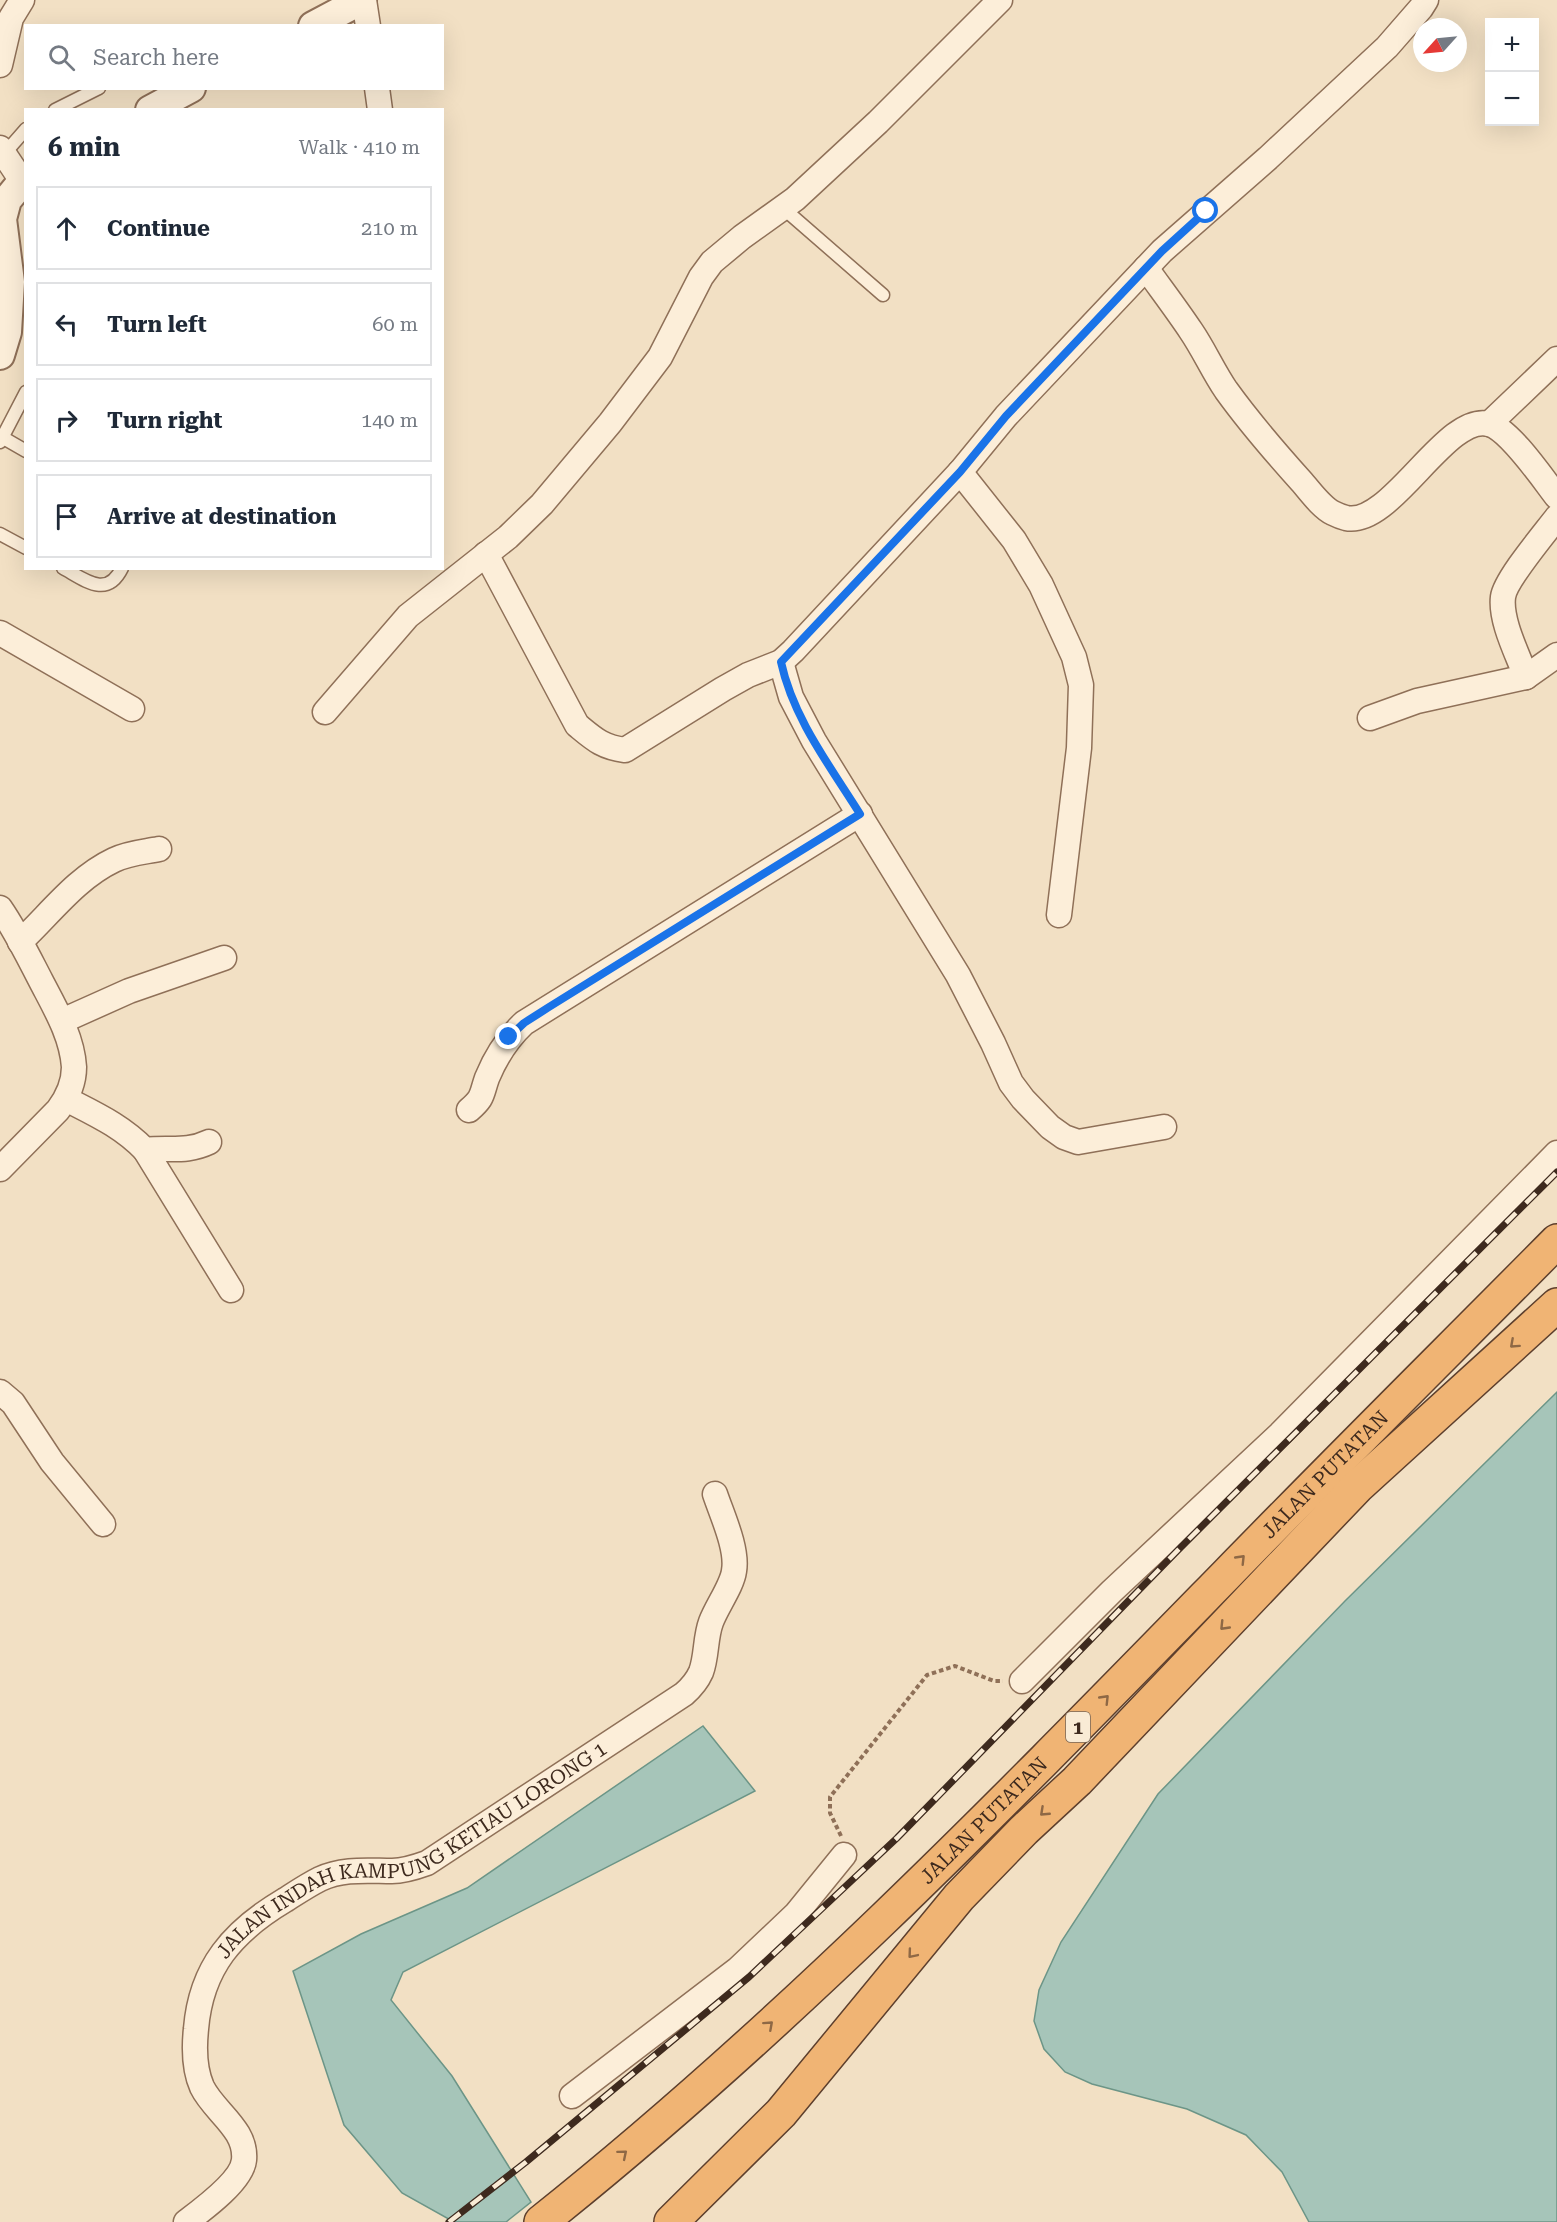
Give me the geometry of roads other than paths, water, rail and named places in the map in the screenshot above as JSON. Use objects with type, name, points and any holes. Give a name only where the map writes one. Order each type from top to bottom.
[{"type":"highway","name":"JALAN PUTATAN","points":[[541,2222],[673,2113],[902,1901],[1024,1782],[1277,1522],[1557,1241]]},
{"type":"highway","name":"JALAN PUTATAN","points":[[671,2222],[781,2113],[959,1897],[1024,1830],[1077,1781],[1357,1486],[1557,1305]]},
{"type":"highway","points":[[1277,1522],[1282,1526],[1298,1523],[1357,1486]]},
{"type":"highway","points":[[1024,1782],[1049,1771],[1077,1781]]},
{"type":"street","points":[[0,65],[11,18],[22,0]]},
{"type":"street","points":[[317,24],[363,0],[368,24]]},
{"type":"street","points":[[324,712],[408,616],[486,554],[542,504],[610,423],[660,357],[701,278],[712,262],[783,208],[878,122],[1000,0]]},
{"type":"street","points":[[486,554],[578,725],[608,748],[625,750],[723,689],[748,675],[781,662],[960,472],[1006,416],[1162,251],[1268,158],[1387,47],[1420,3]]},
{"type":"street","points":[[154,108],[186,90]]},
{"type":"street","points":[[377,90],[380,108]]},
{"type":"street","points":[[0,355],[18,278],[2,219],[7,200],[24,179],[2,151]]},
{"type":"street","points":[[1146,268],[1192,332],[1226,389],[1264,438],[1332,513],[1348,518],[1361,518],[1386,502],[1457,434],[1481,424],[1489,424],[1499,429],[1521,452],[1557,497]]},
{"type":"street","points":[[1489,424],[1557,359]]},
{"type":"street","points":[[960,472],[1014,540],[1041,585],[1074,657],[1081,685],[1079,748],[1059,915]]},
{"type":"street","points":[[1526,677],[1506,621],[1504,590],[1557,517]]},
{"type":"street","points":[[0,633],[132,709]]},
{"type":"street","points":[[1370,718],[1417,701],[1526,677],[1557,655]]},
{"type":"street","points":[[781,662],[791,697],[809,732],[892,871],[958,975],[1011,1083],[1034,1112],[1064,1137],[1078,1142],[1164,1127]]},
{"type":"street","points":[[469,1110],[481,1100],[487,1080],[509,1037],[524,1023],[860,814]]},
{"type":"street","points":[[21,942],[77,885],[95,870],[116,859],[159,849]]},
{"type":"street","points":[[0,908],[21,942],[62,1021],[71,1049],[74,1069],[66,1099],[49,1121],[0,1169]]},
{"type":"street","points":[[62,1021],[129,991],[224,958]]},
{"type":"street","points":[[66,1099],[115,1124],[134,1138],[145,1150],[231,1290]]},
{"type":"street","points":[[145,1150],[159,1148],[184,1150],[209,1142]]},
{"type":"street","points":[[1022,1681],[1112,1591],[1275,1438],[1557,1153]]},
{"type":"street","points":[[0,1392],[13,1403],[51,1462],[103,1524]]},
{"type":"street","name":"JALAN INDAH KAMPUNG KETIAU LORONG 1","points":[[186,2222],[235,2179],[244,2163],[244,2150],[240,2137],[212,2103],[202,2086],[196,2065],[194,2044],[197,2014],[203,1987],[217,1960],[235,1937],[267,1911],[322,1878],[346,1872],[401,1870],[427,1863],[684,1694],[696,1683],[702,1670],[706,1638],[711,1622],[734,1571],[729,1535],[715,1494]]},
{"type":"street","points":[[572,2096],[738,1969],[796,1914],[844,1855]]},
{"type":"lane","points":[[59,108],[95,90]]},
{"type":"lane","points":[[2,151],[24,131]]},
{"type":"lane","points":[[783,208],[883,294]]},
{"type":"lane","points":[[24,396],[1,439],[24,451]]},
{"type":"lane","points":[[0,534],[24,547]]},
{"type":"lane","points":[[67,570],[100,586],[107,585],[114,580],[121,570]]},
{"type":"railway","points":[[449,2222],[526,2162],[749,1977],[897,1838],[1181,1547],[1557,1172]]}]
